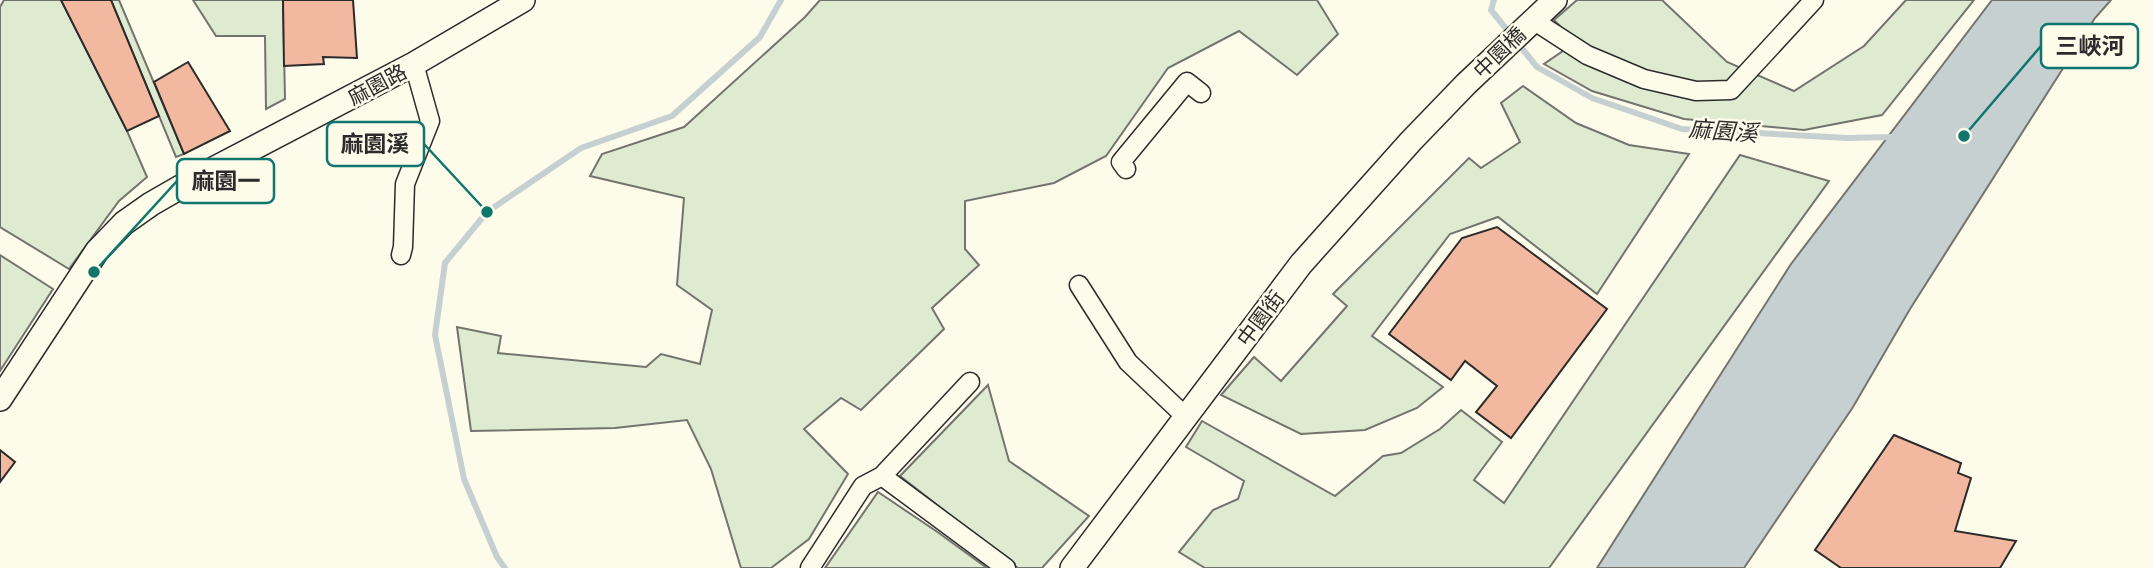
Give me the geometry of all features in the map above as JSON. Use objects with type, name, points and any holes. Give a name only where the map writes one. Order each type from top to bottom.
[{"type":"street","name":"麻園路","points":[[0,399],[97,251],[124,223],[198,177],[414,64],[523,0]]},
{"type":"street","points":[[1555,0],[1533,20],[1587,55],[1644,79],[1696,91],[1731,90],[1814,0]]},
{"type":"street","name":"中園橋","points":[[1466,84],[1533,20]]},
{"type":"street","points":[[401,255],[405,184],[430,121],[414,64]]},
{"type":"street","points":[[1126,169],[1121,162],[1187,82],[1201,93]]},
{"type":"street","name":"中園街","points":[[1072,568],[1301,264],[1466,84]]},
{"type":"street","points":[[1079,285],[1128,362],[1186,417]]},
{"type":"street","points":[[810,568],[863,486],[882,476],[970,382]]},
{"type":"street","points":[[882,476],[1006,568]]},
{"type":"green space","points":[[4,0],[61,0],[127,131],[147,177],[119,201],[69,269],[0,227],[0,7]]},
{"type":"green space","points":[[111,0],[119,0],[184,154],[176,157]]},
{"type":"green space","points":[[193,0],[283,0],[285,99],[266,109],[265,36],[216,36]]},
{"type":"green space","points":[[820,0],[1317,0],[1338,34],[1297,75],[1239,31],[1168,68],[1106,156],[1054,183],[965,201],[965,249],[979,265],[932,308],[944,329],[861,410],[841,398],[804,429],[848,474],[809,539],[771,568],[741,568],[711,469],[687,420],[615,428],[471,431],[457,327],[501,336],[498,353],[646,367],[661,354],[700,364],[712,310],[677,285],[684,198],[590,176],[602,154],[684,127],[805,17]]},
{"type":"green space","points":[[1577,0],[1662,0],[1727,62],[1794,91],[1864,46],[1906,0],[1974,0],[1882,115],[1804,130],[1684,119],[1592,91],[1544,64],[1576,42],[1554,20]]},
{"type":"green space","points":[[1523,86],[1576,123],[1629,145],[1689,154],[1597,294],[1498,217],[1450,234],[1372,336],[1443,387],[1417,408],[1365,430],[1301,434],[1221,395],[1254,357],[1281,381],[1347,306],[1333,294],[1469,158],[1481,168],[1520,142],[1501,103]]},
{"type":"green space","points":[[1740,155],[1829,181],[1549,568],[1205,568],[1179,552],[1213,510],[1238,499],[1244,481],[1186,447],[1202,421],[1335,496],[1383,456],[1401,453],[1440,429],[1461,410],[1502,442],[1474,480],[1504,503]]},
{"type":"green space","points":[[0,255],[53,289],[0,371]]},
{"type":"green space","points":[[988,385],[1009,461],[1089,516],[1042,568],[1018,568],[900,476]]},
{"type":"green space","points":[[878,492],[936,531],[987,568],[825,568]]},
{"type":"shaded area","points":[[1992,0],[2111,0],[2095,18],[1910,309],[1853,407],[1744,568],[1597,568],[1791,264]]},
{"type":"building","points":[[61,0],[111,0],[159,116],[127,131]]},
{"type":"building","points":[[283,0],[353,0],[357,58],[323,57],[324,64],[284,66]]},
{"type":"building","points":[[188,62],[230,131],[184,154],[154,82]]},
{"type":"building","points":[[1497,227],[1607,309],[1511,438],[1476,412],[1497,386],[1465,361],[1451,380],[1389,334],[1462,238]]},
{"type":"building","points":[[1894,435],[1961,463],[1958,473],[1971,478],[1955,531],[2016,541],[2000,568],[1841,568],[1815,550]]},
{"type":"building","points":[[0,450],[15,462],[0,482]]},
{"type":"waterway","name":"麻園溪","points":[[505,568],[497,557],[464,479],[435,335],[445,263],[487,212],[581,148],[672,116],[760,37],[781,0]]},
{"type":"waterway","name":"麻園溪","points":[[1494,0],[1491,10],[1537,67],[1592,98],[1682,129],[1847,138],[1893,137]]},
{"type":"place","name":"三峽河","points":[[1964,136]]},
{"type":"place","name":"麻園溪","points":[[487,212]]},
{"type":"place","name":"麻園一","points":[[94,272]]}]
